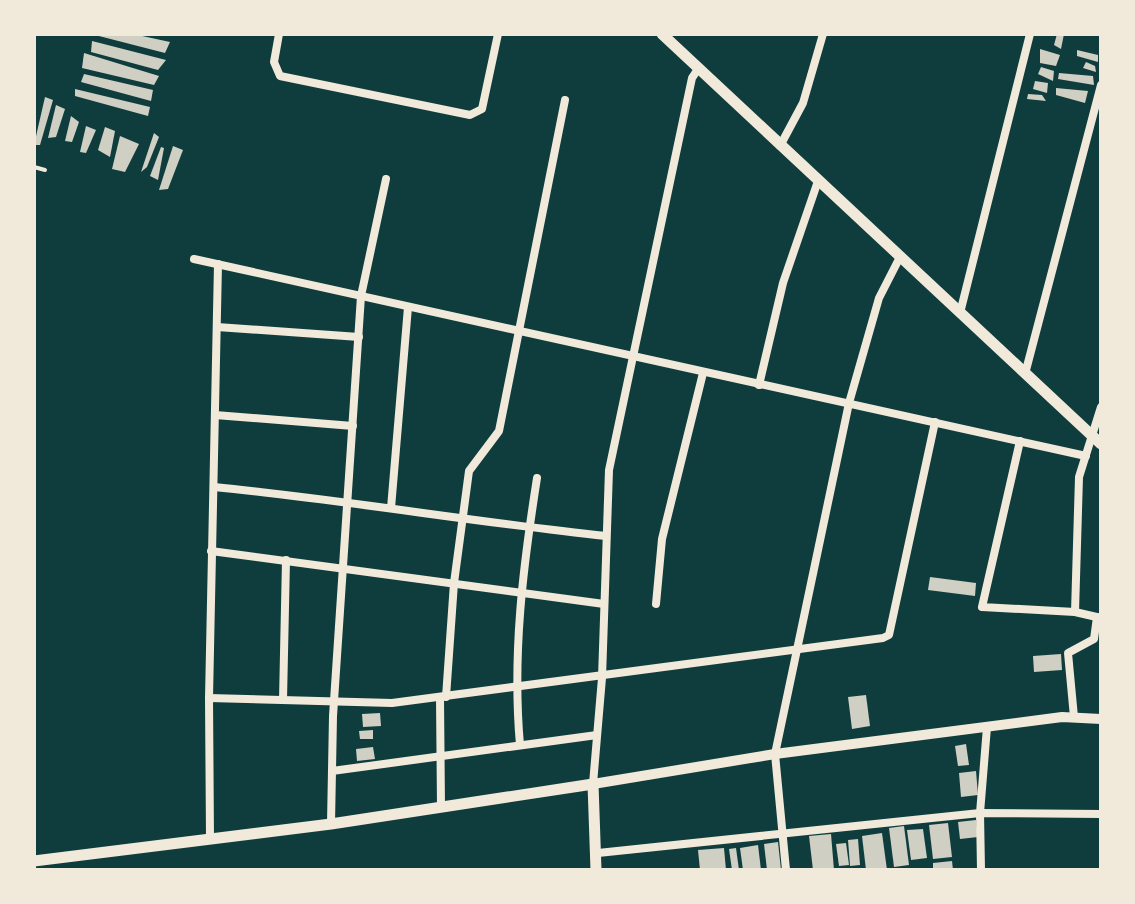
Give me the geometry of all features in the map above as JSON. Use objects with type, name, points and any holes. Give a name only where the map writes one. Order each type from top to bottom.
[{"type":"main road","points":[[662,34],[1097,441]]},
{"type":"main road","points":[[34,861],[331,824],[593,784],[598,853],[596,870]]},
{"type":"street","points":[[279,34],[274,62],[280,76],[470,115],[482,109],[498,34]]},
{"type":"street","points":[[780,146],[803,103],[823,34]]},
{"type":"street","points":[[960,313],[1030,34]]},
{"type":"street","points":[[698,69],[692,78],[609,470],[602,678],[593,784],[775,754],[1074,717],[1101,719]]},
{"type":"street","points":[[1025,374],[1101,85]]},
{"type":"street","points":[[441,807],[443,697],[469,471],[499,431],[565,100]]},
{"type":"street","points":[[331,824],[334,704],[361,296],[386,179]]},
{"type":"street","points":[[759,385],[783,283],[818,181]]},
{"type":"street","points":[[786,870],[775,754],[849,403],[879,298],[900,257]]},
{"type":"street","points":[[194,259],[1086,456]]},
{"type":"street","points":[[210,839],[211,551],[218,264]]},
{"type":"street","points":[[391,508],[408,307]]},
{"type":"street","points":[[217,327],[359,337]]},
{"type":"street","points":[[656,604],[662,539],[703,373]]},
{"type":"street","points":[[1075,612],[1075,519],[1079,477],[1086,456],[1097,441],[1101,407]]},
{"type":"street","points":[[215,415],[353,426]]},
{"type":"street","points":[[209,698],[334,704],[443,697],[602,678],[889,635],[935,422]]},
{"type":"street","points":[[1020,441],[982,607],[1075,612],[1099,617],[1094,639],[1068,653],[1074,717]]},
{"type":"street","points":[[520,745],[515,689],[520,593],[537,478]]},
{"type":"street","points":[[214,487],[348,500],[461,520],[606,536]]},
{"type":"street","points":[[211,551],[604,604]]},
{"type":"street","points":[[283,700],[286,560]]},
{"type":"street","points":[[981,870],[980,813],[987,727]]},
{"type":"street","points":[[332,771],[597,735]]},
{"type":"street","points":[[598,853],[980,813],[1101,814]]},
{"type":"lane","points":[[34,167],[45,170]]},
{"type":"building","points":[[133,34],[170,42],[165,53],[95,35]]},
{"type":"building","points":[[1057,34],[1064,34],[1061,49],[1054,45]]},
{"type":"building","points":[[92,41],[166,60],[158,70],[91,52]]},
{"type":"building","points":[[1040,49],[1060,55],[1056,66],[1040,63]]},
{"type":"building","points":[[1077,50],[1098,55],[1098,62],[1077,56]]},
{"type":"building","points":[[84,53],[159,76],[154,85],[82,68]]},
{"type":"building","points":[[1086,62],[1095,66],[1096,72],[1083,68]]},
{"type":"building","points":[[1041,67],[1054,71],[1053,81],[1038,74]]},
{"type":"building","points":[[1059,73],[1093,76],[1094,85],[1058,79]]},
{"type":"building","points":[[84,74],[153,90],[151,101],[81,82]]},
{"type":"building","points":[[1035,81],[1048,83],[1047,93],[1033,89]]},
{"type":"building","points":[[1056,88],[1088,91],[1085,103],[1056,95]]},
{"type":"building","points":[[75,89],[150,107],[148,116],[75,96]]},
{"type":"building","points":[[1028,94],[1042,95],[1046,101],[1027,99]]},
{"type":"building","points":[[45,97],[53,100],[40,145],[34,145]]},
{"type":"building","points":[[56,105],[65,109],[56,137],[48,138]]},
{"type":"building","points":[[71,116],[79,122],[72,142],[65,141]]},
{"type":"building","points":[[86,126],[96,130],[86,153],[80,152]]},
{"type":"building","points":[[105,127],[115,131],[110,157],[98,150]]},
{"type":"building","points":[[154,133],[159,137],[147,167],[141,172]]},
{"type":"building","points":[[120,136],[139,144],[125,172],[112,169]]},
{"type":"building","points":[[173,146],[183,150],[168,189],[159,190]]},
{"type":"building","points":[[161,147],[164,148],[158,180],[150,176]]},
{"type":"building","points":[[930,577],[976,583],[975,596],[928,590]]},
{"type":"building","points":[[1061,654],[1062,670],[1034,672],[1033,656]]},
{"type":"building","points":[[866,695],[870,726],[852,729],[848,697]]},
{"type":"building","points":[[380,713],[381,726],[363,727],[362,714]]},
{"type":"building","points":[[373,730],[373,739],[360,739],[359,731]]},
{"type":"building","points":[[966,744],[969,765],[958,766],[955,746]]},
{"type":"building","points":[[373,747],[375,759],[357,761],[356,749]]},
{"type":"building","points":[[976,771],[978,795],[961,797],[959,773]]},
{"type":"building","points":[[976,820],[978,837],[960,839],[958,822]]},
{"type":"building","points":[[948,823],[952,857],[933,859],[929,825]]},
{"type":"building","points":[[904,826],[909,865],[894,867],[889,828]]},
{"type":"building","points":[[923,829],[927,858],[911,860],[907,830]]},
{"type":"building","points":[[882,833],[887,870],[866,870],[862,836]]},
{"type":"building","points":[[831,834],[834,870],[813,870],[809,836]]},
{"type":"building","points":[[858,839],[860,865],[850,866],[848,840]]},
{"type":"building","points":[[778,842],[781,870],[767,870],[764,844]]},
{"type":"building","points":[[846,843],[849,865],[839,866],[836,844]]},
{"type":"building","points":[[758,845],[761,870],[743,870],[740,848]]},
{"type":"building","points":[[724,848],[726,870],[700,870],[698,850]]},
{"type":"building","points":[[736,848],[739,870],[732,870],[729,849]]},
{"type":"building","points":[[952,861],[953,870],[933,870],[933,863]]}]
